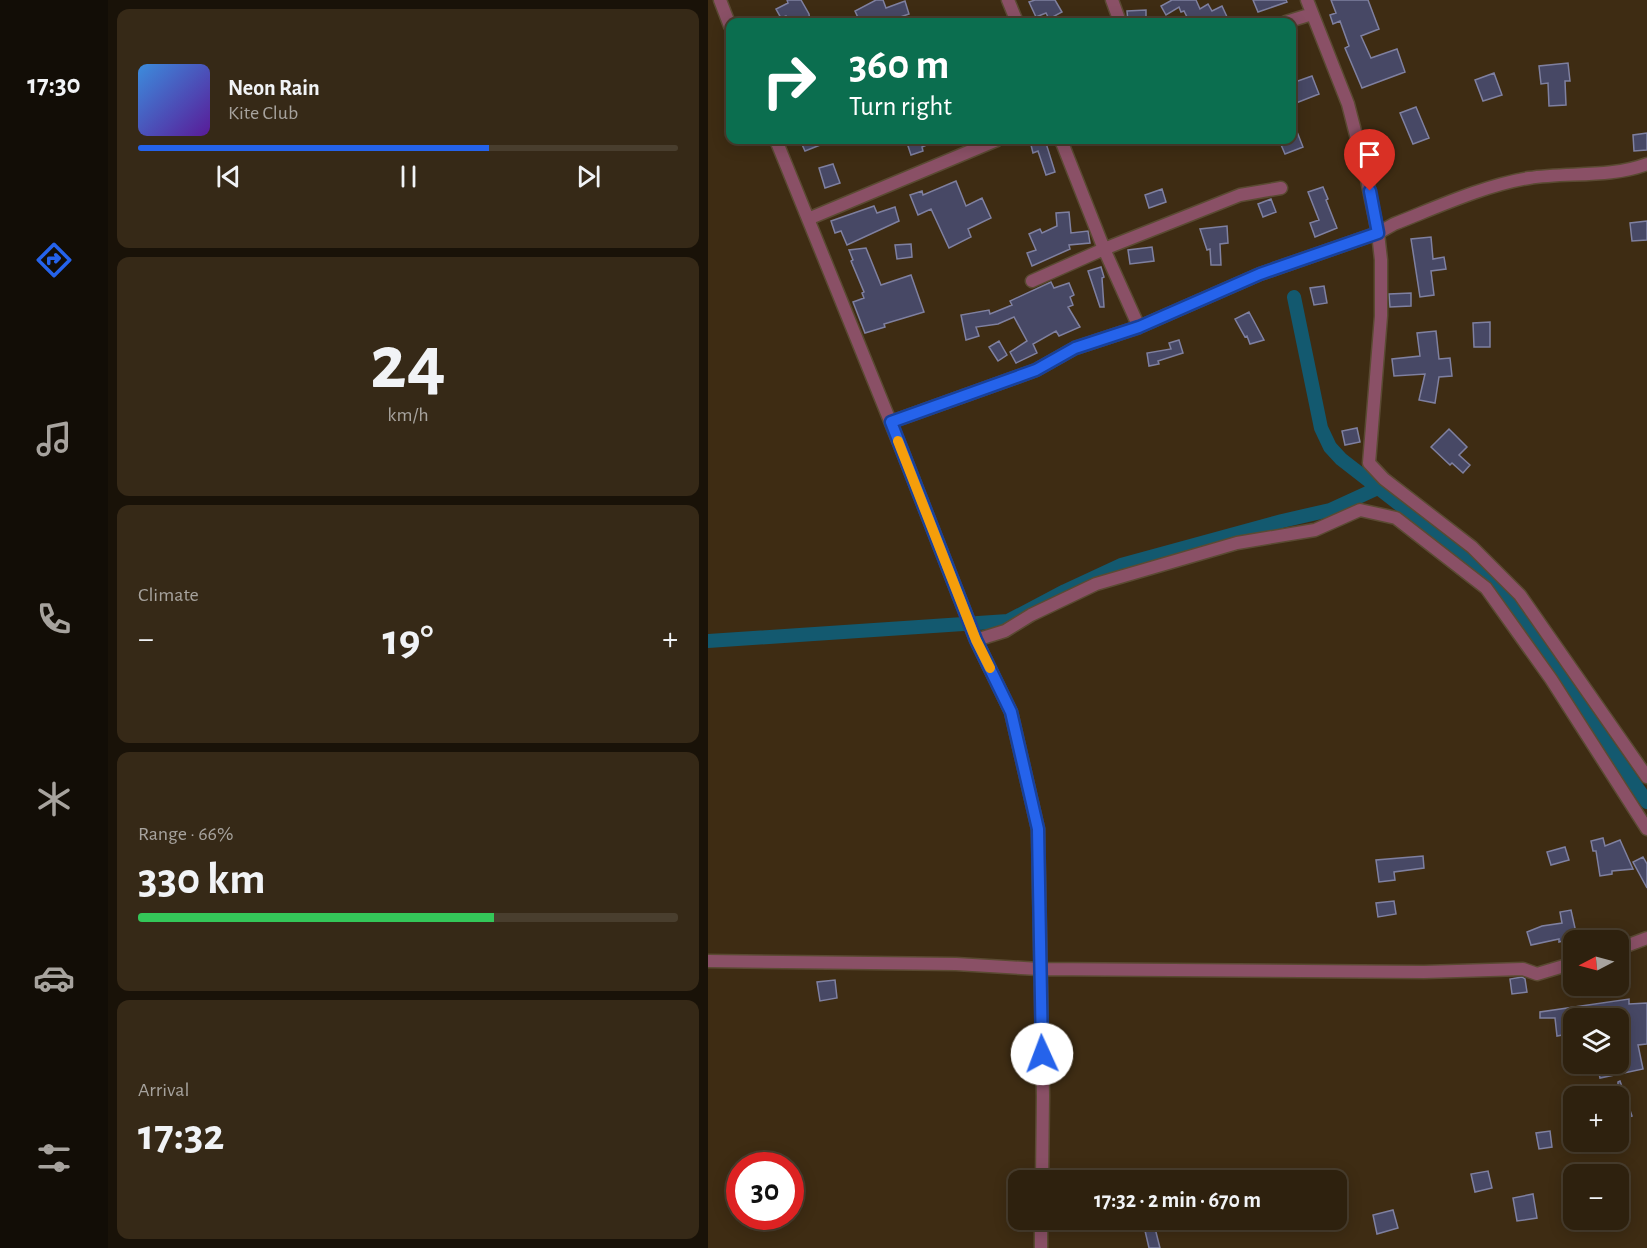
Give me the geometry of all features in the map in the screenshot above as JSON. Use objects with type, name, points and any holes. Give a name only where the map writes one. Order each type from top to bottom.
[{"type":"street","points":[[1008,0],[1015,18]]},
{"type":"street","points":[[1112,0],[1119,18]]},
{"type":"street","points":[[1307,0],[1348,104],[1378,233],[1381,260],[1381,316],[1369,464],[1384,479],[1472,547],[1520,595],[1647,777]]},
{"type":"street","points":[[708,8],[723,1],[728,18]]},
{"type":"street","points":[[1296,19],[1312,14]]},
{"type":"street","points":[[778,144],[891,422],[976,640],[1011,712],[1038,829],[1042,1170]]},
{"type":"street","points":[[964,144],[965,153]]},
{"type":"street","points":[[808,219],[987,144]]},
{"type":"street","points":[[1063,144],[1104,249],[1139,327]]},
{"type":"street","points":[[891,422],[1036,370],[1075,348],[1139,327],[1260,274],[1378,233],[1404,220],[1501,184],[1528,178],[1631,170],[1647,164]]},
{"type":"street","points":[[1032,281],[1104,249],[1240,195],[1281,188]]},
{"type":"street","points":[[976,640],[1005,631],[1031,615],[1096,584],[1238,543],[1315,530],[1360,510],[1396,518],[1486,588],[1551,679],[1647,829]]},
{"type":"street","points":[[1629,945],[1647,938]]},
{"type":"street","points":[[708,961],[956,964],[1039,969],[1412,972],[1523,969],[1537,974],[1563,966]]},
{"type":"street","points":[[1041,1230],[1041,1248]]},
{"type":"building","points":[[787,0],[801,0],[810,18],[787,18],[786,16],[781,18],[776,9],[788,3]]},
{"type":"building","points":[[876,0],[883,0],[886,8],[905,1],[909,14],[898,18],[858,18],[855,11]]},
{"type":"building","points":[[1055,0],[1062,12],[1051,18],[1046,13],[1036,17],[1029,2]]},
{"type":"building","points":[[1172,0],[1196,0],[1200,9],[1208,4],[1212,11],[1222,6],[1228,18],[1188,18],[1179,7],[1166,15],[1161,6]]},
{"type":"building","points":[[1253,0],[1286,0],[1287,2],[1258,12]]},
{"type":"building","points":[[1331,0],[1368,0],[1379,29],[1361,36],[1371,58],[1397,49],[1405,72],[1362,88],[1345,48],[1349,46],[1340,21],[1333,24],[1330,15],[1336,13]]},
{"type":"building","points":[[1146,10],[1146,18],[1128,18],[1127,11]]},
{"type":"building","points":[[1568,63],[1570,81],[1565,81],[1566,105],[1549,106],[1548,83],[1541,84],[1539,66]]},
{"type":"building","points":[[1494,73],[1502,95],[1483,101],[1475,80]]},
{"type":"building","points":[[1312,76],[1319,94],[1296,103],[1296,82]]},
{"type":"building","points":[[1416,107],[1429,138],[1413,144],[1400,113]]},
{"type":"building","points":[[1296,129],[1303,147],[1285,154],[1281,144],[1296,144]]},
{"type":"building","points":[[1647,133],[1647,150],[1634,151],[1633,135]]},
{"type":"building","points":[[802,144],[823,144],[805,151]]},
{"type":"building","points":[[907,144],[929,144],[922,147],[923,151],[911,155]]},
{"type":"building","points":[[1031,144],[1046,144],[1055,172],[1046,175],[1038,151],[1033,153]]},
{"type":"building","points":[[833,164],[840,183],[825,188],[819,168]]},
{"type":"building","points":[[956,181],[966,206],[982,198],[991,218],[968,229],[971,237],[949,248],[931,209],[918,215],[910,195],[922,191],[923,195]]},
{"type":"building","points":[[1323,187],[1337,228],[1315,237],[1310,223],[1319,220],[1308,192]]},
{"type":"building","points":[[1162,189],[1166,202],[1149,208],[1145,195]]},
{"type":"building","points":[[1271,199],[1276,212],[1263,217],[1258,204]]},
{"type":"building","points":[[874,206],[877,213],[895,207],[899,221],[847,245],[841,231],[835,233],[831,221]]},
{"type":"building","points":[[1069,212],[1071,233],[1088,231],[1090,243],[1069,245],[1070,249],[1032,266],[1027,253],[1036,250],[1029,234],[1040,229],[1042,233],[1057,226],[1056,213]]},
{"type":"building","points":[[1647,221],[1647,240],[1632,241],[1630,223]]},
{"type":"building","points":[[1227,226],[1228,243],[1220,244],[1221,265],[1211,265],[1210,249],[1207,250],[1200,229]]},
{"type":"building","points":[[1431,237],[1433,259],[1444,257],[1446,269],[1431,271],[1434,295],[1420,297],[1411,239]]},
{"type":"building","points":[[911,244],[912,257],[897,259],[895,245]]},
{"type":"building","points":[[1152,247],[1154,261],[1130,264],[1128,250]]},
{"type":"building","points":[[866,248],[881,285],[911,275],[924,312],[884,324],[885,327],[865,333],[853,302],[864,298],[862,293],[864,292],[851,261],[853,260],[849,250]]},
{"type":"building","points":[[1101,267],[1104,277],[1102,278],[1104,307],[1100,307],[1088,271]]},
{"type":"building","points":[[1051,282],[1054,288],[1069,283],[1074,295],[1070,297],[1073,305],[1068,307],[1080,327],[1059,336],[1056,331],[1033,344],[1037,353],[1016,363],[1010,352],[1027,341],[1014,317],[998,324],[976,327],[979,336],[966,340],[961,315],[989,310],[990,314],[1012,305],[1010,301]]},
{"type":"building","points":[[1324,286],[1327,303],[1314,305],[1310,288]]},
{"type":"building","points":[[1411,293],[1411,306],[1390,307],[1389,294]]},
{"type":"building","points":[[1249,312],[1264,340],[1250,344],[1235,319]]},
{"type":"building","points":[[1490,322],[1490,347],[1474,347],[1473,323]]},
{"type":"building","points":[[1436,331],[1439,359],[1450,358],[1452,376],[1439,377],[1435,403],[1419,400],[1425,374],[1394,376],[1392,359],[1420,356],[1417,333]]},
{"type":"building","points":[[1179,340],[1183,353],[1149,366],[1147,353],[1171,349],[1169,343]]},
{"type":"building","points":[[999,341],[1007,355],[998,361],[989,347]]},
{"type":"building","points":[[1357,428],[1360,442],[1345,445],[1342,431]]},
{"type":"building","points":[[1449,429],[1467,447],[1459,455],[1470,465],[1463,473],[1452,463],[1450,465],[1431,447]]},
{"type":"building","points":[[1603,838],[1605,846],[1620,840],[1633,869],[1612,871],[1612,874],[1600,876],[1596,851],[1593,851],[1591,841]]},
{"type":"building","points":[[1565,847],[1569,860],[1551,865],[1547,852]]},
{"type":"building","points":[[1423,856],[1424,868],[1394,872],[1395,880],[1379,882],[1376,860]]},
{"type":"building","points":[[1643,857],[1647,864],[1647,888],[1633,862]]},
{"type":"building","points":[[1394,901],[1396,914],[1378,917],[1376,903]]},
{"type":"building","points":[[1571,910],[1575,930],[1563,930],[1563,941],[1559,942],[1559,939],[1531,945],[1527,932],[1542,926],[1562,923],[1560,912]]},
{"type":"building","points":[[1522,977],[1525,979],[1527,992],[1512,994],[1510,979]]},
{"type":"building","points":[[835,980],[837,998],[820,1001],[817,982]]},
{"type":"building","points":[[1629,999],[1629,1004],[1647,1003],[1647,1044],[1638,1045],[1643,1069],[1629,1072],[1629,1008],[1567,1008]]},
{"type":"building","points":[[1563,1009],[1563,1035],[1557,1036],[1555,1018],[1540,1018],[1540,1012]]},
{"type":"building","points":[[1599,1074],[1619,1074],[1600,1078]]},
{"type":"building","points":[[1550,1131],[1552,1147],[1539,1149],[1536,1133]]},
{"type":"building","points":[[1488,1171],[1492,1188],[1475,1192],[1471,1174]]},
{"type":"building","points":[[1533,1194],[1537,1218],[1517,1221],[1513,1198]]},
{"type":"building","points":[[1393,1210],[1398,1228],[1377,1234],[1373,1215]]},
{"type":"building","points":[[1145,1230],[1156,1230],[1160,1248],[1149,1248]]},
{"type":"waterway","points":[[1294,297],[1321,428],[1330,447],[1341,459],[1489,574],[1647,802]]},
{"type":"waterway","points":[[708,641],[1008,621],[1121,565],[1330,510],[1378,488]]},
{"type":"slow traffic","points":[[898,441],[976,640],[990,668]]},
{"type":"route","points":[[1042,1054],[1038,829],[1011,712],[976,640],[891,422],[1036,370],[1075,348],[1139,327],[1260,274],[1378,233],[1370,191]]}]
